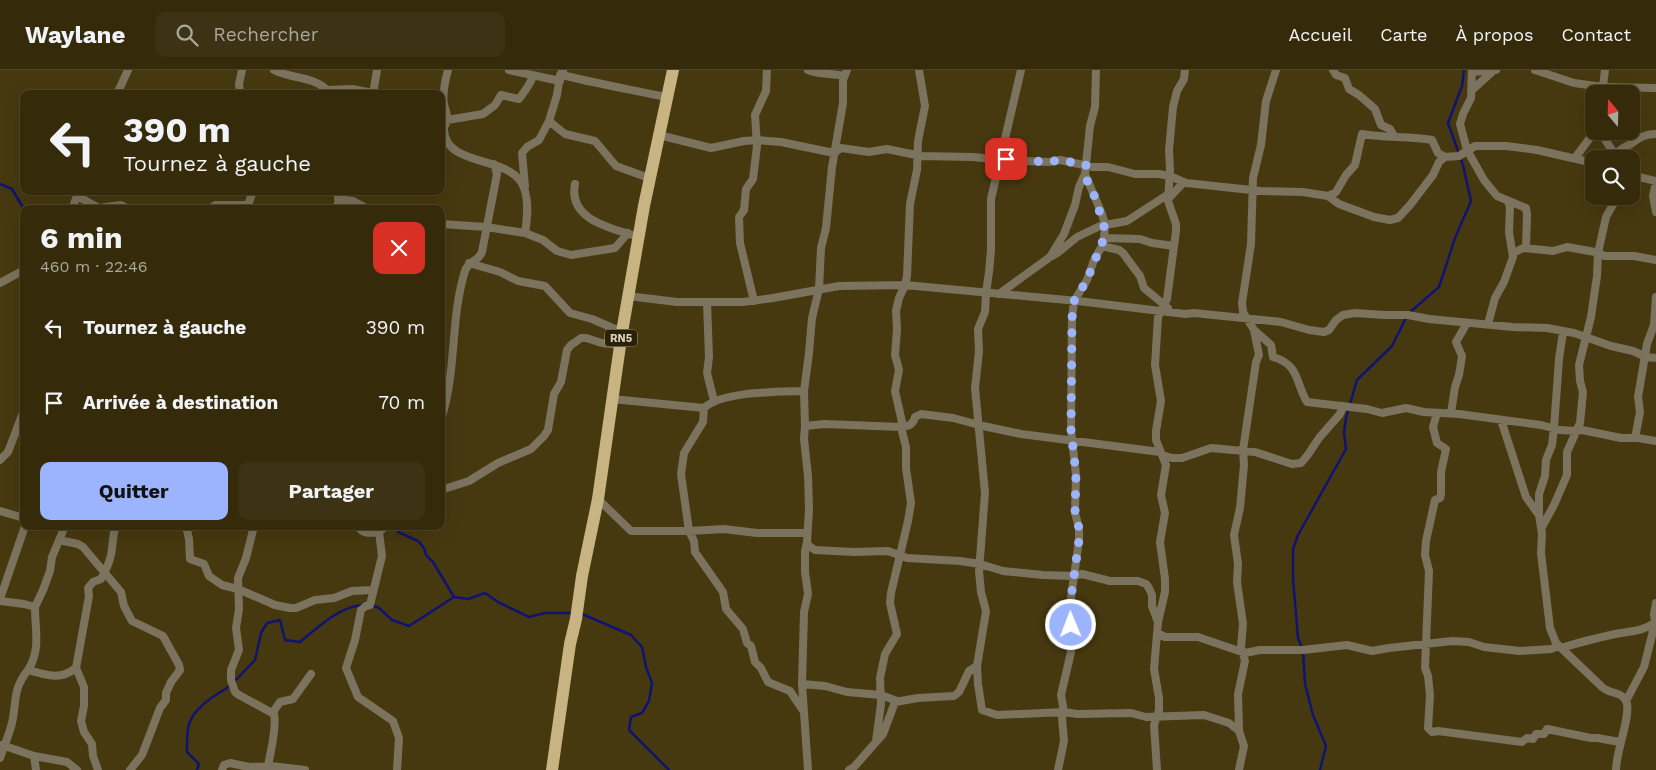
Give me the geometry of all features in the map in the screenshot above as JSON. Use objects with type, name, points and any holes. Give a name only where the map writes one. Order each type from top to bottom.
[{"type":"highway","name":"RN5","points":[[552,770],[570,644],[598,499],[628,296],[633,235],[649,178],[673,70]]},
{"type":"street","points":[[120,90],[128,70]]},
{"type":"street","points":[[240,90],[242,70]]},
{"type":"street","points":[[274,70],[284,75],[318,82],[327,90],[356,90]]},
{"type":"street","points":[[445,90],[448,70]]},
{"type":"street","points":[[509,70],[533,76],[561,75],[666,97]]},
{"type":"street","points":[[754,301],[740,243],[739,217],[744,210],[746,189],[753,179],[753,170],[757,157],[755,115],[766,91],[767,70]]},
{"type":"street","points":[[808,70],[818,74],[846,73],[827,206],[826,228],[821,248],[819,289],[812,318],[804,391],[804,445],[808,476],[805,572],[808,594],[804,612],[802,684],[808,770]]},
{"type":"street","points":[[876,740],[881,695],[880,678],[885,654],[897,634],[890,603],[911,504],[904,438],[901,427],[902,422],[895,391],[899,370],[895,356],[896,311],[905,285],[908,267],[910,204],[917,170],[917,155],[925,106],[920,70]]},
{"type":"street","points":[[1022,70],[991,199],[991,250],[985,312],[978,330],[979,351],[975,383],[979,425],[978,436],[985,493],[979,571],[986,610],[977,666],[982,710],[997,715],[1064,712],[1077,714],[1131,713],[1146,718],[1204,715],[1229,723],[1239,731]]},
{"type":"street","points":[[1050,257],[1064,234],[1085,174],[1090,126],[1096,107],[1096,70]]},
{"type":"street","points":[[1157,770],[1154,725],[1157,716],[1158,698],[1154,670],[1158,622],[1165,592],[1160,542],[1165,513],[1161,495],[1166,465],[1156,434],[1161,401],[1155,365],[1160,311],[1167,295],[1176,224],[1168,197],[1170,176],[1169,150],[1173,107],[1177,92],[1184,79],[1185,70]]},
{"type":"street","points":[[1276,70],[1266,101],[1261,145],[1255,167],[1251,244],[1242,303],[1243,312],[1254,330],[1272,346],[1272,356],[1282,360],[1294,371],[1306,401],[1367,409],[1382,413],[1406,408],[1437,413],[1452,413],[1560,430],[1582,430],[1621,438],[1634,438],[1655,442]]},
{"type":"street","points":[[1333,70],[1336,75],[1345,78],[1349,89],[1376,109],[1381,125],[1389,128],[1394,136]]},
{"type":"street","points":[[1494,70],[1473,71],[1470,102],[1460,124],[1467,150],[1488,185],[1498,196],[1526,209],[1526,247]]},
{"type":"street","points":[[1472,90],[1494,70]]},
{"type":"street","points":[[1535,70],[1585,86]]},
{"type":"street","points":[[1603,85],[1605,70]]},
{"type":"street","points":[[373,90],[375,71]]},
{"type":"street","points":[[525,234],[527,216],[522,153],[539,140],[549,121],[561,75]]},
{"type":"street","points":[[447,120],[483,114],[495,105],[501,95],[519,99],[523,90],[530,84],[533,76]]},
{"type":"street","points":[[1640,89],[1656,88]]},
{"type":"street","points":[[445,110],[447,120],[445,124]]},
{"type":"street","points":[[549,121],[565,134],[594,141],[616,166],[649,178]]},
{"type":"street","points":[[1621,150],[1656,129]]},
{"type":"street","points":[[445,134],[454,149]]},
{"type":"street","points":[[1646,134],[1656,134]]},
{"type":"street","points":[[659,135],[711,148],[757,140],[781,142],[834,153],[841,148],[869,152],[887,149],[917,155],[1048,162],[1060,160],[1093,167],[1108,167],[1135,174],[1152,173],[1170,176],[1184,182],[1261,191],[1303,192],[1328,196],[1339,204],[1386,220],[1394,220],[1404,213],[1433,175],[1439,162],[1445,157]]},
{"type":"street","points":[[1328,196],[1336,192],[1346,175],[1355,165],[1361,135],[1432,140],[1439,155],[1445,157],[1459,156],[1475,146],[1506,146],[1585,161]]},
{"type":"street","points":[[1575,158],[1588,140]]},
{"type":"street","points":[[445,148],[454,149],[482,162],[509,170],[520,179],[525,191]]},
{"type":"street","points":[[445,405],[448,395],[460,294],[469,263],[481,254],[496,185],[497,174],[494,164]]},
{"type":"street","points":[[496,185],[509,170]]},
{"type":"street","points":[[1058,770],[1064,741],[1064,712],[1061,695],[1071,652],[1070,605],[1079,528],[1075,513],[1076,474],[1070,406],[1072,379],[1071,329],[1074,301],[1087,280],[1103,242],[1104,225],[1085,174]]},
{"type":"street","points":[[1640,177],[1656,181],[1653,196],[1656,212]]},
{"type":"street","points":[[998,294],[1077,237],[1104,225],[1127,221],[1168,197],[1184,182]]},
{"type":"street","points":[[575,184],[574,194],[583,214],[594,221],[633,235]]},
{"type":"street","points":[[80,195],[95,205]]},
{"type":"street","points":[[338,195],[360,205]]},
{"type":"street","points":[[1488,324],[1495,298],[1504,282],[1513,254],[1508,232],[1510,207],[1508,201]]},
{"type":"street","points":[[1542,527],[1568,475],[1567,452],[1580,423],[1583,392],[1579,365],[1587,337],[1597,276],[1598,253],[1606,217],[1613,205]]},
{"type":"street","points":[[445,224],[486,227],[525,234],[543,240],[557,252],[571,255],[615,248],[633,235]]},
{"type":"street","points":[[1103,242],[1140,239],[1174,246]]},
{"type":"street","points":[[1103,242],[1123,253],[1140,276],[1144,288],[1156,297],[1160,311]]},
{"type":"street","points":[[1513,254],[1526,247],[1553,251],[1568,247],[1605,256],[1634,256],[1656,260]]},
{"type":"street","points":[[469,263],[500,272],[518,281],[545,286],[570,313],[592,319],[622,332]]},
{"type":"street","points":[[0,283],[20,272]]},
{"type":"street","points":[[628,296],[678,302],[754,301],[853,285],[868,287],[905,285],[1247,318],[1281,322],[1298,328],[1324,332],[1329,330],[1341,315],[1355,313],[1408,314],[1422,319],[1547,328],[1587,337],[1611,346],[1634,351],[1646,357],[1656,358]]},
{"type":"street","points":[[1634,438],[1640,419],[1638,397],[1647,344],[1654,325],[1656,297]]},
{"type":"street","points":[[706,302],[707,373],[714,401]]},
{"type":"street","points":[[1452,413],[1455,387],[1462,356],[1456,342],[1467,323]]},
{"type":"street","points":[[1239,770],[1244,746],[1239,731],[1238,694],[1245,661],[1241,641],[1243,624],[1237,582],[1238,564],[1234,535],[1240,508],[1244,465],[1243,450],[1256,362],[1259,354],[1254,330]]},
{"type":"street","points":[[1562,332],[1552,445],[1546,460],[1545,476],[1539,494],[1539,515],[1542,527],[1541,553],[1550,628],[1554,640],[1560,647],[1606,690],[1620,695],[1626,702],[1627,710],[1616,770]]},
{"type":"street","points":[[445,489],[473,479],[498,463],[531,449],[544,436],[548,430],[554,394],[561,382],[567,350],[571,345],[581,338],[586,338],[620,346]]},
{"type":"street","points":[[612,399],[704,408],[714,401],[764,392],[804,391]]},
{"type":"street","points":[[1166,465],[1177,459],[1211,448],[1255,452],[1292,464],[1300,463],[1340,414],[1343,406]]},
{"type":"street","points":[[704,408],[703,422],[687,445],[681,470],[689,531],[694,541],[696,555],[723,592],[726,609],[743,629],[747,643],[751,646],[755,662],[770,683],[790,691],[803,711]]},
{"type":"street","points":[[1437,413],[1434,431],[1437,443],[1446,449],[1441,472],[1441,497],[1435,500],[1426,541],[1425,555],[1429,571],[1425,671],[1428,676],[1430,711],[1427,726],[1430,731],[1523,742],[1526,738],[1533,739],[1536,734],[1544,734],[1547,729],[1620,742]]},
{"type":"street","points":[[805,426],[824,424],[901,427],[910,425],[914,421],[915,416],[921,414],[958,418],[979,425],[1021,434],[1161,453],[1177,459]]},
{"type":"street","points":[[1501,420],[1526,497],[1539,515]]},
{"type":"street","points":[[0,460],[8,452],[20,432]]},
{"type":"street","points":[[598,499],[631,530],[689,531],[724,529],[756,533],[807,533]]},
{"type":"street","points":[[0,511],[20,517]]},
{"type":"street","points":[[24,530],[0,600],[35,607]]},
{"type":"street","points":[[0,758],[2,745],[12,722],[19,683],[30,666],[38,640],[35,626],[35,607],[64,530]]},
{"type":"street","points":[[98,770],[93,756],[92,744],[84,732],[81,722],[84,706],[84,687],[76,668],[89,596],[88,588],[93,582],[101,579],[105,572],[111,556],[114,530]]},
{"type":"street","points":[[187,530],[190,559],[204,564],[211,578],[222,585],[238,589],[275,605],[293,608],[315,600],[334,598],[352,591],[373,590]]},
{"type":"street","points":[[253,530],[246,558],[238,578],[239,609],[236,628],[239,650],[231,670],[231,680],[235,692],[273,712]]},
{"type":"street","points":[[361,530],[364,533],[378,530]]},
{"type":"street","points":[[383,530],[382,556],[370,605],[361,610],[355,640],[346,668],[358,697],[393,721],[399,738],[397,770]]},
{"type":"street","points":[[60,540],[83,547],[121,592],[124,606],[132,621],[163,636],[180,670],[171,682],[166,694],[166,700],[160,708],[142,755],[130,770]]},
{"type":"street","points":[[807,542],[815,550],[888,551],[917,560],[960,561],[980,564],[1003,571],[1043,575],[1074,576],[1082,574],[1110,581],[1138,582],[1146,584],[1152,595],[1152,606],[1158,622]]},
{"type":"street","points":[[1626,702],[1644,667],[1655,622],[1656,603]]},
{"type":"street","points":[[1158,634],[1165,637],[1198,637],[1242,652],[1303,650],[1347,645],[1372,651],[1464,641],[1484,647],[1520,651],[1551,649],[1616,634],[1634,632],[1655,622]]},
{"type":"street","points":[[802,684],[824,686],[847,692],[881,695],[897,701],[954,696],[959,692],[969,671],[977,666]]},
{"type":"street","points":[[28,670],[59,676],[65,675],[76,668]]},
{"type":"street","points":[[267,769],[275,720],[273,712],[280,702],[293,699],[311,674]]},
{"type":"street","points":[[849,770],[855,766],[886,729],[894,703],[897,701]]},
{"type":"street","points":[[2,745],[34,756],[67,762],[77,770]]},
{"type":"street","points":[[34,756],[36,770]]},
{"type":"street","points":[[222,770],[224,765],[228,763],[267,769],[271,766],[305,770]]},
{"type":"waterway","points":[[1409,313],[1439,287],[1455,238],[1471,201],[1463,165],[1448,123],[1462,86],[1464,70]]},
{"type":"waterway","points":[[0,184],[12,189],[22,205]]},
{"type":"waterway","points":[[1320,770],[1326,746],[1313,715],[1305,684],[1303,650],[1298,638],[1293,579],[1293,549],[1298,535],[1346,449],[1344,433],[1346,418],[1357,380],[1392,346],[1406,318]]},
{"type":"waterway","points":[[397,530],[418,541],[424,548],[426,555],[433,562],[454,597]]},
{"type":"waterway","points":[[372,605],[379,608],[392,620],[409,626],[454,597],[468,599],[485,593],[498,602],[529,617],[545,613],[574,613]]},
{"type":"waterway","points":[[234,682],[255,660],[261,633],[267,623],[280,620],[285,640],[300,642],[338,613],[355,606],[364,605]]},
{"type":"waterway","points":[[582,614],[631,635],[642,647],[652,683],[649,701],[642,713],[631,717],[629,730],[669,770]]},
{"type":"waterway","points":[[197,770],[199,764],[187,752],[190,721],[204,703],[230,686]]},
{"type":"route","points":[[1006,159],[1048,162],[1060,160],[1086,165],[1085,174],[1090,190],[1102,214],[1104,225],[1102,246],[1094,260],[1087,280],[1074,301],[1071,329],[1072,379],[1070,406],[1076,474],[1075,513],[1079,528],[1079,540],[1070,605],[1071,625]]}]
